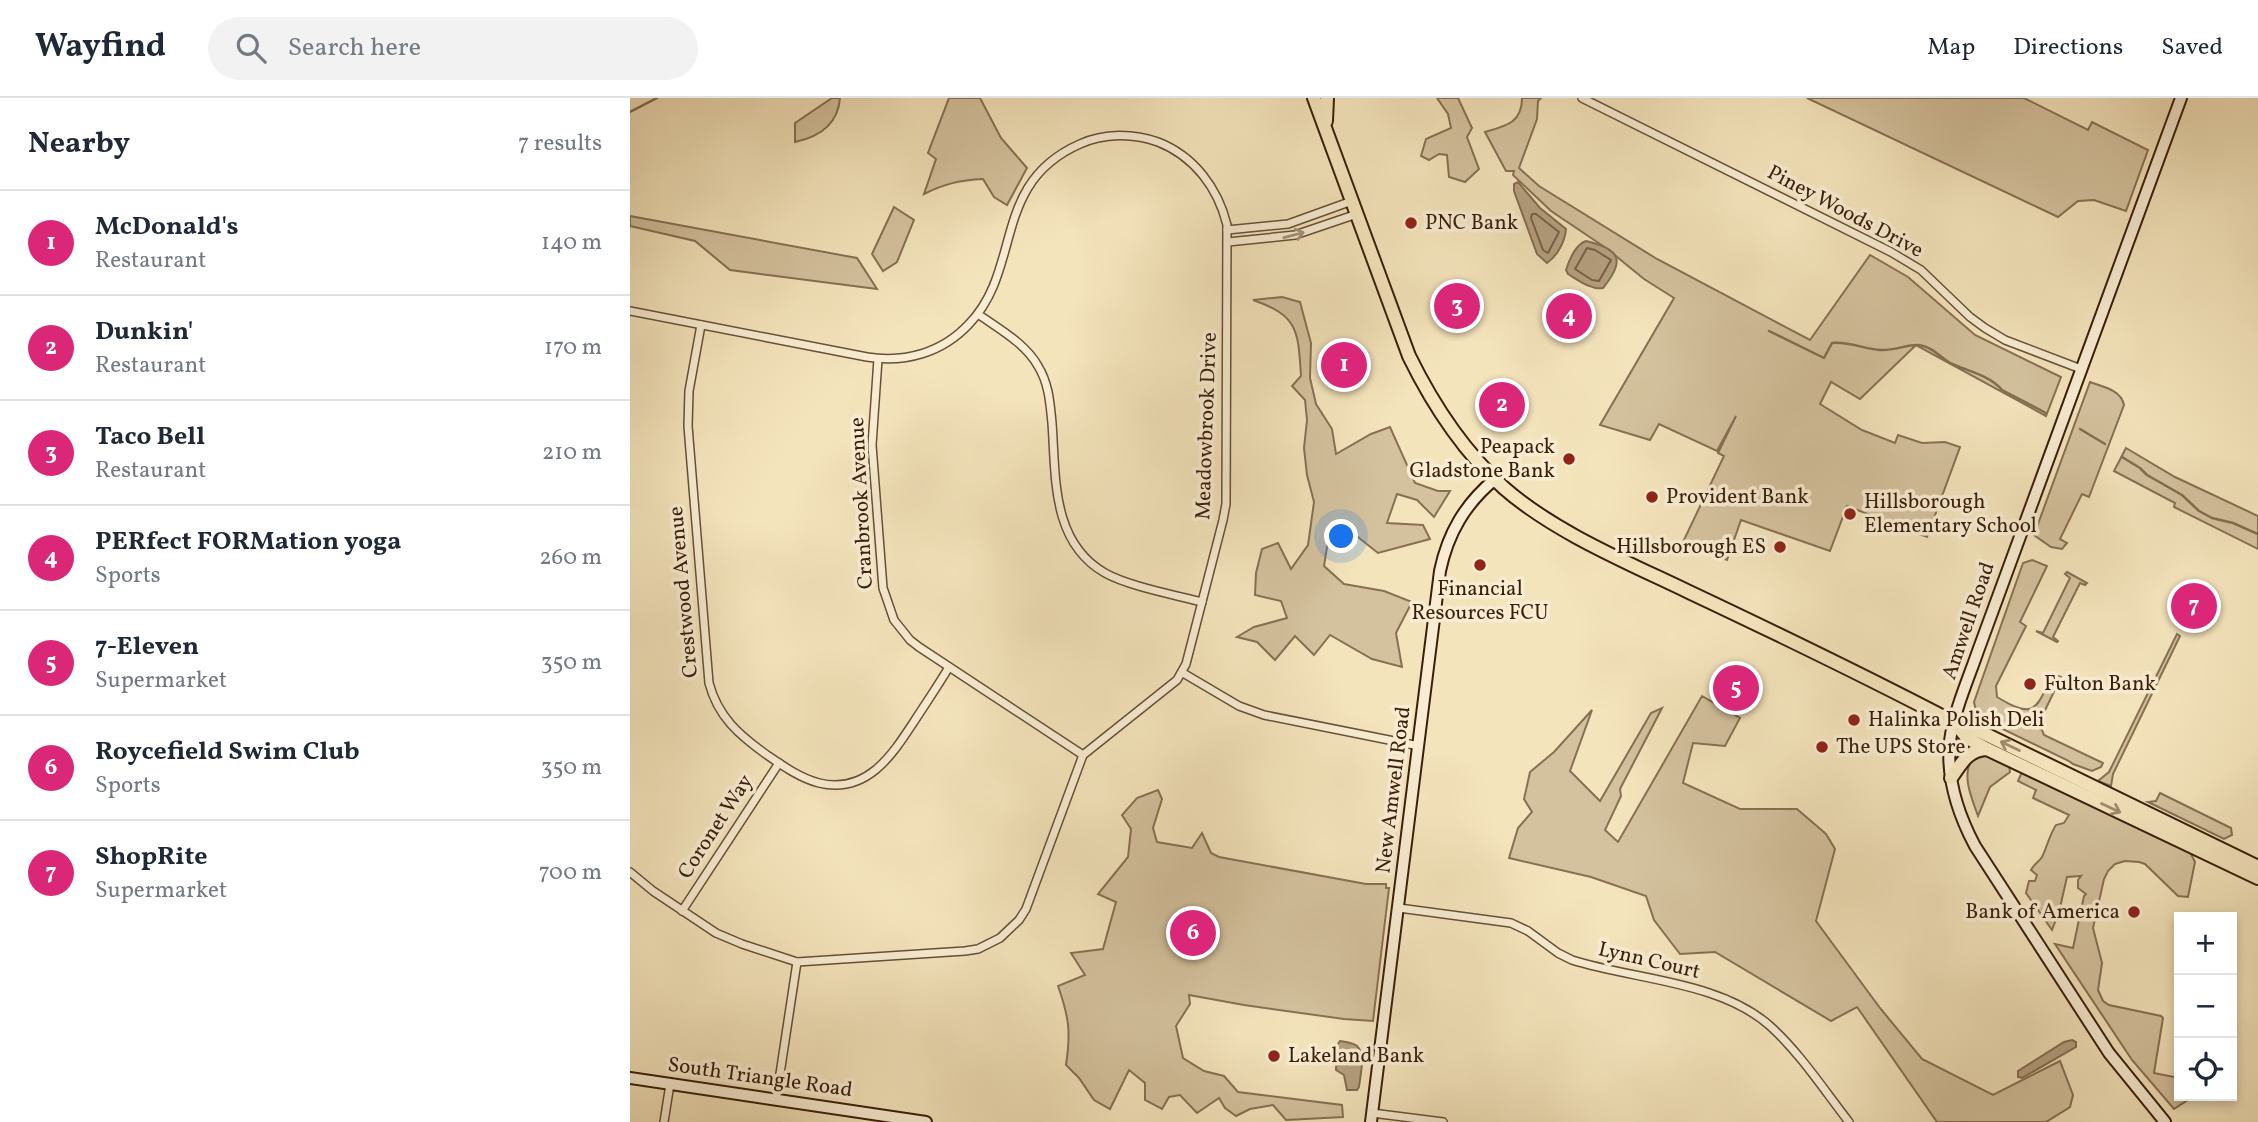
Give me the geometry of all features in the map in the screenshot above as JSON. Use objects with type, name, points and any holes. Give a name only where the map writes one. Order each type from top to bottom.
[{"type":"main road","points":[[1314,98],[1409,356],[1444,419],[1494,479],[1540,516],[1576,536],[1955,723],[1981,732],[2258,867]]},
{"type":"main road","points":[[1325,128],[1327,98]]},
{"type":"main road","name":"Amwell Road","points":[[2165,1122],[2109,1053],[1975,846],[1958,809],[1951,778],[1950,742],[1978,651],[2181,98]]},
{"type":"main road","name":"New Amwell Road","points":[[1372,1117],[1444,554],[1457,521],[1494,479]]},
{"type":"main road","points":[[1955,723],[1967,738],[1987,749],[2258,878]]},
{"type":"main road","points":[[1951,778],[1969,754],[1975,750],[1987,749]]},
{"type":"main road","name":"South Triangle Road","points":[[630,1078],[926,1122]]},
{"type":"street","name":"Piney Woods Drive","points":[[1582,98],[1891,252],[1921,270],[1970,317],[1993,333],[2081,369]]},
{"type":"street","name":"Meadowbrook Drive","points":[[630,311],[878,359],[914,356],[939,347],[961,332],[978,314],[989,295],[1016,212],[1028,187],[1055,157],[1085,142],[1109,136],[1155,141],[1178,152],[1211,186],[1224,214],[1228,242],[1226,504],[1183,673]]},
{"type":"street","points":[[1227,230],[1288,224],[1352,201]]},
{"type":"street","points":[[1228,242],[1281,238],[1357,214]]},
{"type":"street","points":[[978,314],[1023,347],[1044,377],[1050,400],[1059,505],[1067,533],[1081,554],[1097,568],[1115,578],[1202,602]]},
{"type":"street","name":"Crestwood Avenue","points":[[701,325],[689,391],[688,426],[709,683],[718,708],[732,728],[779,763],[803,777],[821,783],[845,783],[879,768],[895,750],[949,667]]},
{"type":"street","name":"Cranbrook Avenue","points":[[878,359],[872,445],[883,588],[890,610],[902,631],[919,648],[1083,755]]},
{"type":"street","points":[[630,872],[682,911],[728,939],[796,962],[978,949],[1000,938],[1019,920],[1026,909],[1083,755],[1183,673],[1228,700],[1264,715],[1419,746]]},
{"type":"street","name":"Coronet Way","points":[[682,911],[779,763]]},
{"type":"street","name":"Lynn Court","points":[[1399,908],[1511,923],[1572,960],[1700,990],[1731,1001],[1754,1014],[1779,1034],[1849,1122]]},
{"type":"street","points":[[776,1100],[796,962]]},
{"type":"street","points":[[664,1122],[670,1084]]},
{"type":"street","points":[[1372,1117],[1443,1122]]},
{"type":"shaded area","points":[[832,98],[840,98],[836,115],[826,128],[812,137],[795,142],[795,123]]},
{"type":"shaded area","points":[[949,98],[980,98],[1001,138],[1027,168],[1007,205],[994,197],[983,179],[952,183],[924,194],[936,159],[928,153]]},
{"type":"shaded area","points":[[1437,98],[1458,98],[1472,128],[1467,137],[1479,169],[1465,182],[1449,177],[1447,155],[1439,154],[1429,160],[1421,156],[1426,139],[1451,128],[1448,114]]},
{"type":"shaded area","points":[[1522,98],[1541,98],[1538,101],[1537,119],[1519,168],[1539,186],[1657,259],[1810,340],[1870,255],[1908,277],[1975,335],[2061,377],[2046,416],[1916,345],[1860,399],[1831,382],[1820,404],[1862,430],[1895,443],[1898,435],[1922,443],[1945,442],[1960,447],[1927,537],[1847,506],[1830,551],[1741,520],[1727,560],[1683,542],[1724,456],[1718,453],[1736,416],[1717,451],[1659,424],[1650,440],[1600,425],[1674,298],[1551,211],[1513,175],[1514,171],[1506,171],[1485,132],[1506,125],[1516,118]]},
{"type":"shaded area","points":[[1807,98],[2024,98],[2088,130],[2092,122],[2148,150],[2126,211],[2094,200],[2078,201],[2058,217]]},
{"type":"shaded area","points":[[894,207],[914,220],[897,262],[883,271],[872,254]]},
{"type":"shaded area","points":[[630,216],[857,258],[877,289],[730,270],[695,241],[630,226]]},
{"type":"shaded area","points":[[1282,297],[1300,302],[1311,343],[1310,378],[1316,404],[1332,429],[1336,454],[1371,434],[1390,427],[1415,483],[1438,491],[1450,491],[1434,517],[1417,500],[1397,494],[1387,523],[1423,525],[1430,539],[1378,553],[1349,530],[1329,534],[1324,566],[1344,584],[1384,591],[1412,602],[1396,633],[1402,667],[1372,659],[1330,635],[1314,655],[1295,636],[1275,660],[1257,642],[1237,637],[1254,627],[1287,618],[1281,601],[1255,595],[1256,573],[1262,549],[1278,543],[1291,569],[1308,545],[1314,502],[1304,448],[1307,420],[1305,400],[1292,386],[1301,376],[1297,336],[1288,319],[1253,300]]},
{"type":"shaded area","points":[[2090,382],[2116,392],[2124,405],[2089,497],[2082,494],[2060,539],[2067,543],[2062,549],[2051,547],[2034,535]]},
{"type":"shaded area","points":[[2126,448],[2175,477],[2258,516],[2258,549],[2174,507],[2175,503],[2114,471]]},
{"type":"shaded area","points":[[2032,560],[2047,566],[2020,622],[2026,626],[1996,686],[1997,697],[2027,709],[2038,703],[2053,674],[2061,677],[2037,727],[2044,735],[2103,763],[2092,771],[1986,721],[1976,711],[1974,702],[2023,563]]},
{"type":"shaded area","points":[[2067,572],[2087,583],[2080,583],[2053,637],[2057,642],[2036,631],[2043,633],[2070,578],[2065,574]]},
{"type":"shaded area","points":[[2177,634],[2180,636],[2113,774],[2111,786],[2098,781],[2109,772]]},
{"type":"shaded area","points":[[1702,696],[1740,718],[1725,746],[1693,743],[1683,783],[1740,809],[1797,809],[1826,834],[1835,849],[1816,921],[1880,1008],[1922,1059],[1993,1095],[2060,1061],[2073,1095],[2070,1107],[2046,1122],[1937,1122],[1857,1007],[1831,1021],[1715,952],[1680,954],[1654,920],[1646,896],[1591,877],[1509,858],[1518,828],[1532,812],[1524,799],[1530,772],[1554,752],[1592,710],[1570,771],[1600,801],[1651,713],[1662,708],[1620,789],[1621,796],[1605,830],[1618,842]]},
{"type":"shaded area","points":[[1986,754],[2009,765],[2010,772],[1990,787],[1978,816],[1967,774],[1971,761]]},
{"type":"shaded area","points":[[2025,773],[2190,852],[2195,862],[2188,897],[2178,896],[2145,864],[2125,861],[2115,864],[2104,879],[2093,928],[2102,963],[2098,990],[2103,1001],[2109,1005],[2163,1018],[2154,1073],[2174,1077],[2174,1101],[2186,1101],[2174,1109],[2132,1060],[2055,944],[2073,948],[2086,894],[2078,888],[2081,876],[2067,877],[2052,930],[2026,893],[2029,881],[2035,881],[2037,875],[2031,870],[2042,857],[2056,825],[2064,823],[2069,815],[2033,798],[2036,790],[2018,781],[2021,774]]},
{"type":"shaded area","points":[[1158,790],[1162,799],[1153,828],[1157,842],[1192,848],[1202,833],[1211,853],[1219,857],[1366,884],[1386,884],[1386,888],[1389,888],[1373,1021],[1244,1005],[1189,995],[1190,1004],[1176,1026],[1183,1058],[1204,1071],[1224,1076],[1238,1092],[1342,1105],[1343,1117],[1286,1120],[1273,1105],[1250,1109],[1236,1116],[1225,1108],[1219,1098],[1197,1113],[1180,1095],[1169,1097],[1162,1109],[1145,1100],[1145,1083],[1129,1070],[1110,1109],[1094,1100],[1066,1065],[1068,1025],[1058,986],[1085,975],[1071,953],[1103,949],[1116,902],[1098,894],[1128,857],[1131,829],[1122,815],[1137,798]]},
{"type":"shaded area","points":[[2160,793],[2231,828],[2232,835],[2224,839],[2148,802],[2156,801]]},
{"type":"water","points":[[1518,182],[1540,208],[1566,229],[1560,248],[1547,263],[1537,254],[1514,191],[1514,184]]},
{"type":"water","points":[[1586,241],[1606,248],[1616,257],[1615,270],[1603,288],[1585,284],[1566,270],[1576,249]]},
{"type":"water","points":[[1181,919],[1209,923],[1206,945],[1186,942],[1184,950],[1176,948]]},
{"type":"water","points":[[1340,1041],[1354,1044],[1360,1050],[1362,1066],[1357,1090],[1347,1090],[1344,1075],[1336,1070],[1337,1045]]},
{"type":"water","points":[[2064,1042],[2076,1042],[2076,1047],[2022,1078],[2018,1077],[2018,1071]]},
{"type":"waterway","points":[[630,112],[657,98]]},
{"type":"waterway","points":[[1769,331],[1824,358],[1832,343],[1880,350],[1922,346],[1931,349],[1950,363],[1985,377],[2002,390],[2046,413]]},
{"type":"waterway","points":[[2080,429],[2105,444]]},
{"type":"waterway","points":[[2122,457],[2182,495],[2199,511],[2258,534]]},
{"type":"place","name":"PNC Bank","points":[[1411,223]]},
{"type":"place","name":"Taco Bell","points":[[1457,306]]},
{"type":"place","name":"PERfect FORMation yoga","points":[[1569,316]]},
{"type":"place","name":"McDonald's","points":[[1344,365]]},
{"type":"place","name":"Dunkin'","points":[[1502,405]]},
{"type":"place","name":"Peapack Gladstone Bank","points":[[1569,459]]},
{"type":"place","name":"Provident Bank","points":[[1652,497]]},
{"type":"place","name":"Hillsborough Elementary School","points":[[1850,514]]},
{"type":"place","name":"Hillsborough ES","points":[[1780,547]]},
{"type":"place","name":"Financial Resources FCU","points":[[1480,565]]},
{"type":"place","name":"ShopRite","points":[[2194,606]]},
{"type":"place","name":"Fulton Bank","points":[[2030,684]]},
{"type":"place","name":"7-Eleven","points":[[1736,688]]},
{"type":"place","name":"Halinka Polish Deli","points":[[1854,720]]},
{"type":"place","name":"The UPS Store","points":[[1822,747]]},
{"type":"place","name":"Bank of America","points":[[2134,912]]},
{"type":"place","name":"Roycefield Swim Club","points":[[1193,933]]},
{"type":"place","name":"Lakeland Bank","points":[[1274,1056]]}]
